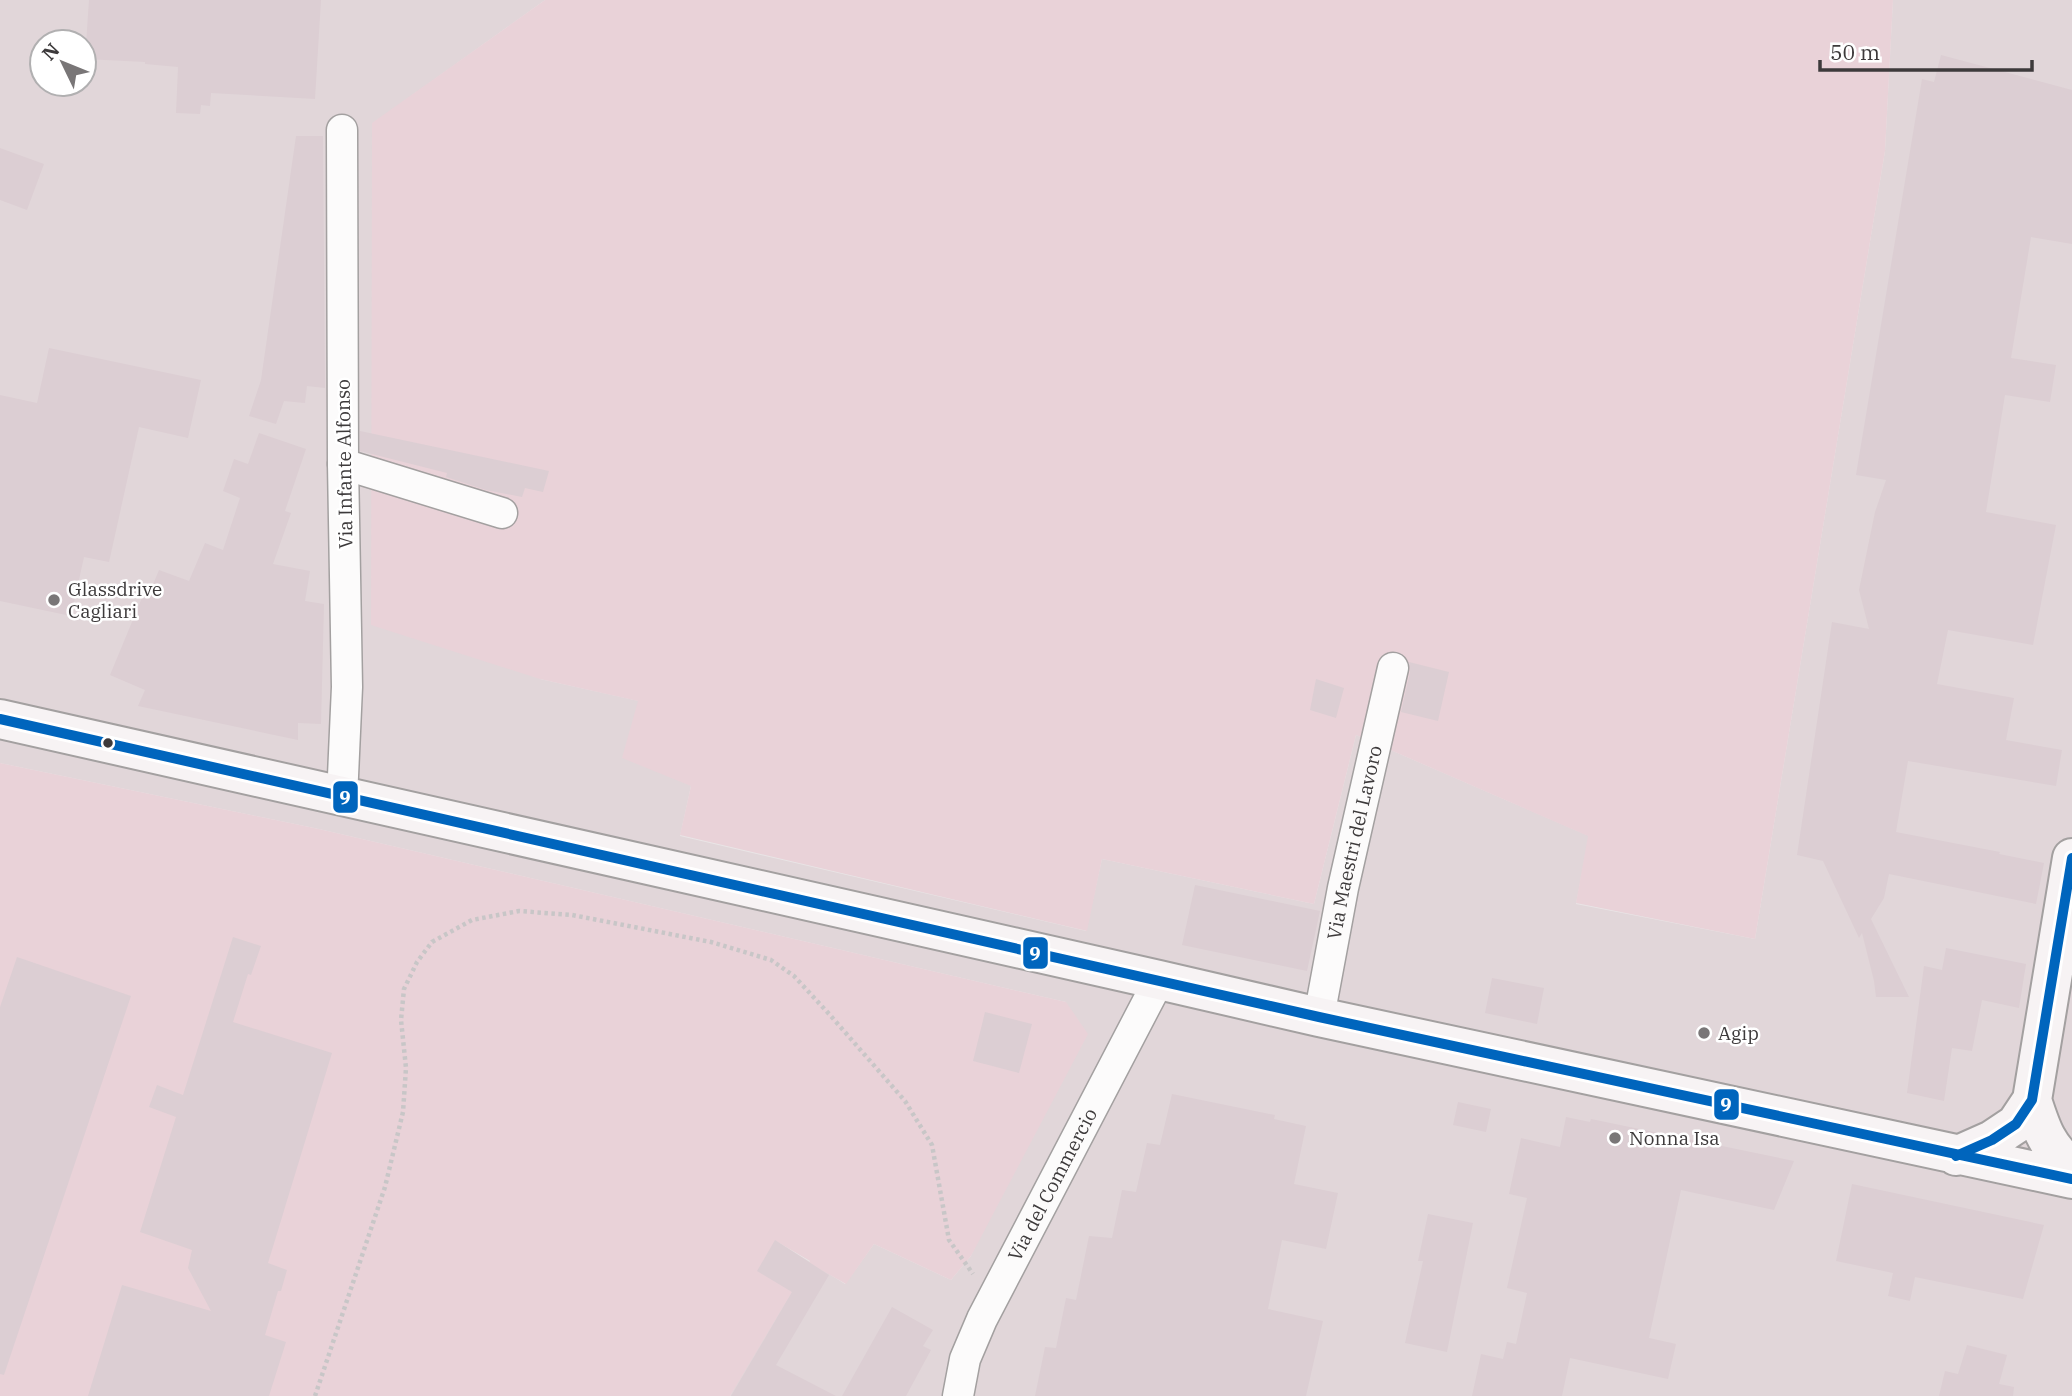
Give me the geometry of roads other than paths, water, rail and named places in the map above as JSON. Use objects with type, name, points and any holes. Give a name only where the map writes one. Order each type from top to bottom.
[{"type":"main road","points":[[0,719],[1319,1017],[2072,1179]]},
{"type":"main road","points":[[1956,1156],[1992,1140],[2016,1124],[2032,1100],[2072,858]]},
{"type":"main road","points":[[2032,1100],[2042,1133],[2072,1167]]},
{"type":"street","name":"Via Infante Alfonso","points":[[342,130],[347,687],[342,798]]},
{"type":"street","points":[[343,464],[502,513]]},
{"type":"street","name":"Via Maestri del Lavoro","points":[[1319,1017],[1343,888],[1393,668]]},
{"type":"street","name":"Via del Commercio","points":[[958,1396],[965,1359],[992,1301],[1159,980]]},
{"type":"place","name":"Glassdrive Cagliari","points":[[54,600]]},
{"type":"place","name":"Agip","points":[[1704,1033]]},
{"type":"place","name":"Nonna Isa","points":[[1615,1138]]}]
